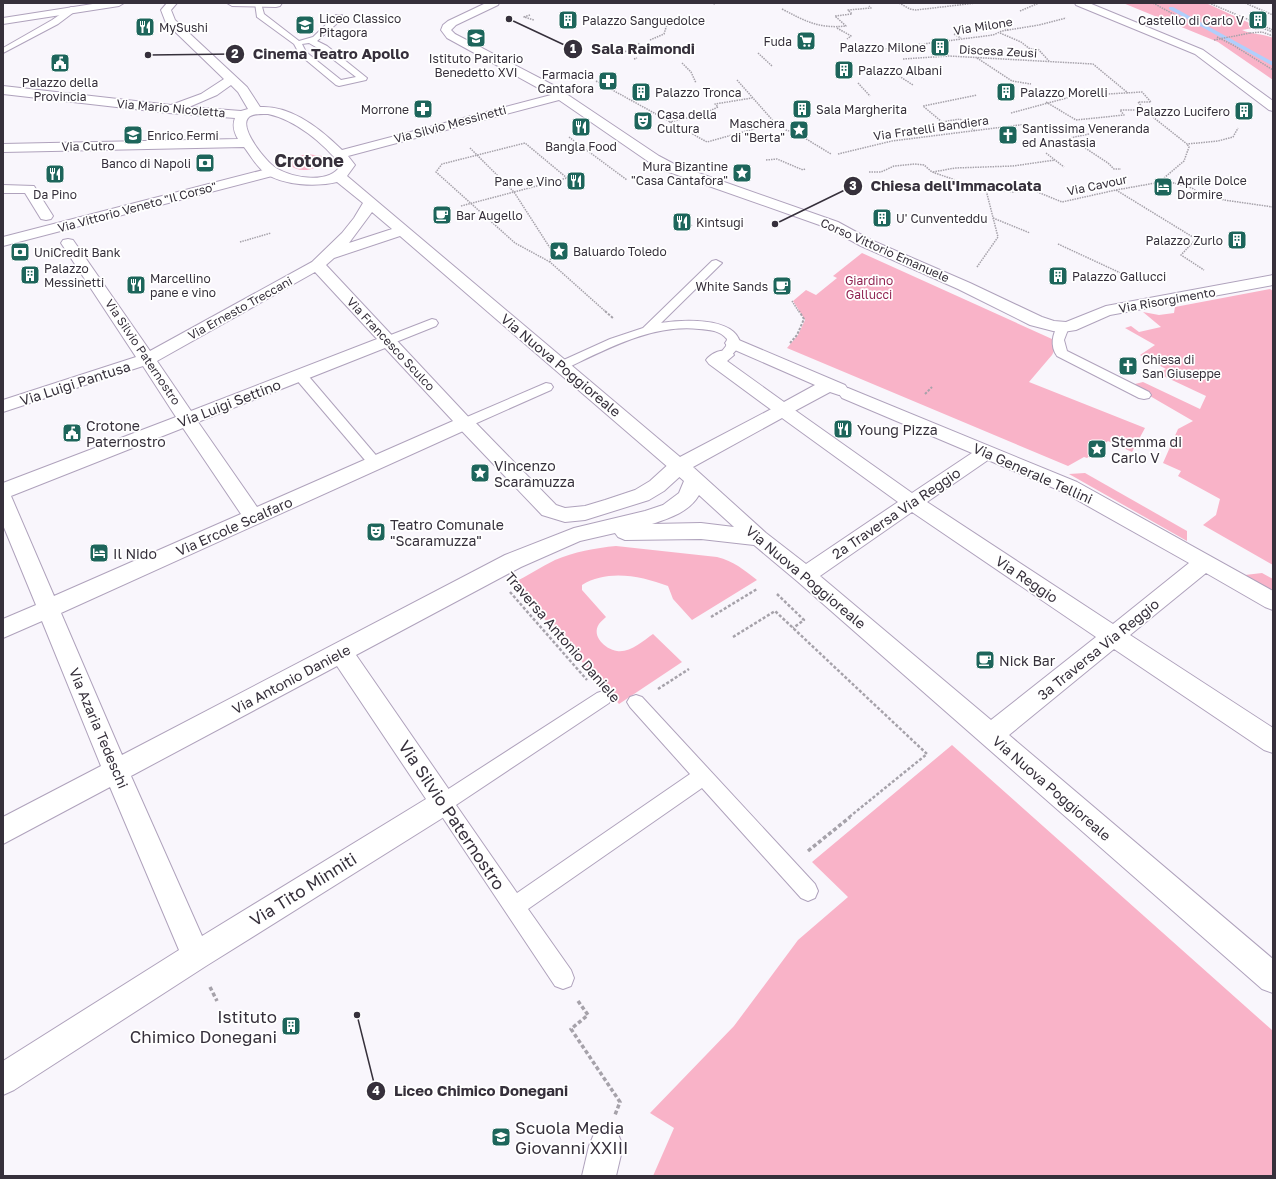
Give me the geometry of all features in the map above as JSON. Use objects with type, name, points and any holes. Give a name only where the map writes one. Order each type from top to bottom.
[{"type":"street","points":[[3,21],[78,6],[119,3]]},
{"type":"street","points":[[172,3],[166,10],[170,21],[243,90],[249,113],[240,120],[240,130],[246,143],[271,172],[294,179],[314,181],[326,180],[339,176],[346,171],[348,165],[341,154]]},
{"type":"street","points":[[232,3],[277,3]]},
{"type":"street","points":[[482,3],[494,3]]},
{"type":"street","name":"Corso Vittorio Emanuele","points":[[494,3],[452,23],[446,30],[451,36],[541,83],[654,159],[671,168],[833,225],[866,243],[964,286],[1036,321],[1063,327]]},
{"type":"street","points":[[1080,3],[1184,45],[1204,55],[1273,107]]},
{"type":"street","points":[[169,109],[189,104],[215,92],[231,79]]},
{"type":"street","name":"Via Mario Nicoletta","points":[[3,90],[169,109],[249,113],[278,111],[294,119],[341,154]]},
{"type":"street","name":"Via Silvio Messinetti","points":[[341,154],[560,96]]},
{"type":"street","name":"Via Cutro","points":[[3,148],[246,143]]},
{"type":"street","name":"Via Vittorio Veneto \"Il Corso\"","points":[[3,242],[271,172]]},
{"type":"street","name":"Via Nuova Poggioreale","points":[[339,176],[686,472],[759,538],[805,575],[1273,978]]},
{"type":"street","name":"Via Silvio Paternostro","points":[[3,189],[29,189],[46,216],[68,243],[148,359],[254,518]]},
{"type":"street","points":[[323,260],[364,216],[370,203]]},
{"type":"street","points":[[323,260],[402,230]]},
{"type":"street","name":"Via Francesco Sculco","points":[[323,260],[387,341],[549,510],[565,515],[585,512],[642,495],[686,472],[783,410],[829,385]]},
{"type":"street","name":"Via Ernesto Treccani","points":[[148,359],[323,260]]},
{"type":"street","name":"Via Risorgimento","points":[[1063,327],[1070,326],[1106,311],[1273,280]]},
{"type":"street","name":"Via Luigi Settino","points":[[3,491],[387,341]]},
{"type":"street","name":"Via Generale Tellini","points":[[729,349],[829,385],[1070,487],[1205,562],[1273,602]]},
{"type":"street","name":"Via Reggio","points":[[729,349],[715,360],[783,410],[912,503],[1273,742]]},
{"type":"street","name":"Via Luigi Pantusa","points":[[3,406],[148,359]]},
{"type":"street","name":"Via Ercole Scalfaro","points":[[3,629],[465,423]]},
{"type":"street","name":"2a Traversa Via Reggio","points":[[805,575],[987,452]]},
{"type":"street","points":[[581,533],[666,512],[680,504],[692,493],[686,472]]},
{"type":"street","name":"Via Azaria Tedeschi","points":[[3,500],[116,771],[196,956]]},
{"type":"street","points":[[581,533],[694,531],[759,538]]},
{"type":"street","name":"Via Antonio Daniele","points":[[3,831],[492,572],[549,545],[581,533]]},
{"type":"street","name":"3a Traversa Via Reggio","points":[[991,735],[1205,562]]},
{"type":"street","name":"Via Silvio Paternostro","points":[[340,653],[443,803]]},
{"type":"street","name":"Via Tito Minniti","points":[[3,1079],[196,956],[443,803]]},
{"type":"lane","points":[[258,4],[260,14],[297,43],[302,53],[339,83],[364,78],[324,48],[309,40]]},
{"type":"lane","points":[[3,51],[55,22],[78,6]]},
{"type":"lane","points":[[297,43],[316,39],[339,18]]},
{"type":"lane","points":[[3,42],[17,43]]},
{"type":"lane","points":[[648,329],[716,263]]},
{"type":"lane","points":[[387,341],[432,323]]},
{"type":"lane","points":[[561,366],[648,329],[678,324],[704,325],[715,327],[727,332],[732,338],[729,349]]},
{"type":"lane","points":[[1063,327],[1058,340],[1061,353],[1144,395]]},
{"type":"lane","points":[[300,376],[375,463]]},
{"type":"lane","points":[[465,423],[546,387]]},
{"type":"lane","name":"Via Tito Minniti","points":[[443,803],[603,698]]},
{"type":"lane","points":[[636,702],[808,890]]},
{"type":"lane","points":[[514,907],[703,776]]},
{"type":"lane","name":"Via Silvio Paternostro","points":[[443,803],[563,978]]},
{"type":"path","points":[[711,3],[715,4]]},
{"type":"path","points":[[900,3],[910,9],[916,10],[976,3]]},
{"type":"path","points":[[1020,11],[1039,3]]},
{"type":"path","points":[[1210,3],[1273,31]]},
{"type":"path","points":[[1245,3],[1273,15]]},
{"type":"path","points":[[782,9],[815,26],[823,26],[831,29],[846,26],[836,16],[852,14],[848,10],[871,8],[869,6]]},
{"type":"path","points":[[530,15],[524,17],[534,20]]},
{"type":"path","name":"Via Milone","points":[[884,50],[914,44],[994,35],[999,32],[1040,25],[1071,17]]},
{"type":"path","points":[[650,40],[664,34],[668,21]]},
{"type":"path","points":[[998,25],[1008,30]]},
{"type":"path","points":[[837,28],[851,36],[847,39]]},
{"type":"path","points":[[1255,29],[1262,28],[1273,31]]},
{"type":"path","points":[[999,32],[1021,42],[1030,49],[1038,49],[1049,61]]},
{"type":"path","points":[[1214,40],[1262,32],[1273,36]]},
{"type":"path","points":[[954,34],[961,38]]},
{"type":"path","points":[[623,53],[640,43]]},
{"type":"path","points":[[758,53],[772,66]]},
{"type":"path","name":"Discesa Zeusi","points":[[902,59],[949,56],[1093,64],[1128,92]]},
{"type":"path","points":[[976,58],[1012,80],[1031,84]]},
{"type":"path","points":[[682,63],[691,72],[696,82]]},
{"type":"path","points":[[899,76],[912,85]]},
{"type":"path","points":[[596,80],[707,142],[775,123]]},
{"type":"path","points":[[737,80],[775,123],[786,130],[798,134],[831,154]]},
{"type":"path","points":[[858,83],[870,96]]},
{"type":"path","points":[[1011,113],[1046,102],[1080,95],[1142,92],[1151,102],[1138,102],[1144,110],[1189,147],[1184,161],[1164,178]]},
{"type":"path","points":[[975,131],[960,119],[942,122],[923,106],[976,95]]},
{"type":"path","points":[[669,122],[703,114],[718,107],[715,104],[752,98]]},
{"type":"path","points":[[1046,102],[1076,120],[1124,115],[1120,110],[1144,110]]},
{"type":"path","name":"Via Fratelli Bandiera","points":[[838,154],[856,148],[918,137],[1027,124]]},
{"type":"path","points":[[1187,144],[1218,141],[1233,137],[1238,128]]},
{"type":"path","points":[[1089,134],[1070,138],[1108,163],[1114,169],[1120,169]]},
{"type":"path","points":[[569,137],[626,180]]},
{"type":"path","points":[[461,206],[471,203],[567,178],[525,143],[442,164],[436,172],[471,203],[500,231],[515,243],[550,262],[633,335]]},
{"type":"path","points":[[470,148],[514,192],[552,251],[550,262]]},
{"type":"path","points":[[1046,153],[1064,167]]},
{"type":"path","points":[[766,160],[777,159],[803,170],[805,169]]},
{"type":"path","points":[[932,172],[955,168],[1013,166],[1055,160]]},
{"type":"path","name":"Via Cavour","points":[[869,172],[881,172],[894,166],[915,164],[924,165],[932,172],[986,190],[1011,192],[1035,191],[1062,202],[1097,193],[1161,182],[1170,182],[1192,188],[1199,193],[1224,200],[1273,207]]},
{"type":"path","points":[[964,286],[998,237],[986,190]]},
{"type":"path","points":[[1093,190],[1097,193]]},
{"type":"path","points":[[1116,190],[1196,240],[1181,255],[1233,288]]},
{"type":"path","points":[[993,218],[1030,234]]},
{"type":"path","points":[[685,230],[692,225]]},
{"type":"path","points":[[240,242],[271,233]]},
{"type":"path","points":[[1058,244],[1115,270],[1172,299]]},
{"type":"path","points":[[786,347],[797,335],[804,319],[792,301]]},
{"type":"path","points":[[925,394],[932,387]]},
{"type":"path","name":"Traversa Antonio Daniele","points":[[492,572],[603,698]]},
{"type":"path","points":[[711,616],[757,589]]},
{"type":"path","points":[[777,594],[804,620],[793,628]]},
{"type":"path","points":[[733,637],[775,611],[927,754],[788,868]]},
{"type":"path","points":[[210,987],[216,1001]]},
{"type":"path","points":[[588,1015],[571,1029],[620,1102],[602,1161]]},
{"type":"green space","points":[[1123,3],[1206,3],[1258,27],[1242,30],[1273,38],[1273,80],[1218,42]]},
{"type":"green space","points":[[307,154],[322,156],[324,161],[317,167],[308,170],[294,168],[290,165],[295,157]]},
{"type":"green space","name":"Giardino Gallucci","points":[[862,253],[1052,339],[1055,349],[1052,355],[1029,382],[1145,428],[1132,452],[1108,441],[1087,458],[1084,457],[1068,466],[787,348],[798,335],[805,320],[793,301],[806,290],[816,295],[837,278],[833,276]]},
{"type":"green space","points":[[1270,289],[1273,291],[1273,565],[1203,525],[1216,515],[1220,499],[1178,476],[1181,471],[1163,463],[1178,429],[1193,421],[1131,385],[1143,382],[1200,409],[1206,396],[1157,373],[1166,369],[1140,355],[1155,345],[1125,328],[1131,326],[1139,332],[1161,327],[1143,312],[1159,315],[1174,313],[1175,307]]},
{"type":"green space","points":[[1085,473],[1187,531],[1187,541],[1069,474]]},
{"type":"green space","points":[[616,546],[717,557],[734,563],[757,580],[692,620],[673,599],[668,586],[658,582],[636,577],[614,576],[592,580],[582,585],[582,590],[606,617],[597,629],[598,637],[604,645],[612,650],[627,650],[636,646],[653,634],[682,662],[619,704],[513,583],[562,557],[585,551]]},
{"type":"green space","points":[[1262,573],[1273,579],[1273,591],[1245,575]]},
{"type":"green space","points":[[952,745],[1273,1031],[1273,1176],[653,1176],[674,1128],[650,1113],[734,1026],[798,940],[848,897],[812,862]]},
{"type":"waterway","points":[[1171,8],[1273,64]]},
{"type":"place","name":"Sala Raimondi","points":[[509,19]]},
{"type":"place","name":"Palazzo Sanguedolce","points":[[568,20]]},
{"type":"place","name":"Castello di Carlo V","points":[[1258,20]]},
{"type":"place","name":"Liceo Classico Pitagora","points":[[305,25]]},
{"type":"place","name":"MySushi","points":[[145,27]]},
{"type":"place","name":"Istituto Paritario Benedetto XVI","points":[[476,38]]},
{"type":"place","name":"Fuda","points":[[806,41]]},
{"type":"place","name":"Palazzo Milone","points":[[940,47]]},
{"type":"place","name":"Cinema Teatro Apollo","points":[[148,55]]},
{"type":"place","name":"Palazzo della Provincia","points":[[60,63]]},
{"type":"place","name":"Palazzo Albani","points":[[844,70]]},
{"type":"place","name":"Farmacia Cantafora","points":[[608,81]]},
{"type":"place","name":"Palazzo Tronca","points":[[641,92]]},
{"type":"place","name":"Palazzo Morelli","points":[[1006,92]]},
{"type":"place","name":"Morrone","points":[[423,109]]},
{"type":"place","name":"Sala Margherita","points":[[802,109]]},
{"type":"place","name":"Palazzo Lucifero","points":[[1244,111]]},
{"type":"place","name":"Casa della Cultura","points":[[643,121]]},
{"type":"place","name":"Bangla Food","points":[[581,127]]},
{"type":"place","name":"Maschera di \"Berta\"","points":[[799,130]]},
{"type":"place","name":"Enrico Fermi","points":[[133,135]]},
{"type":"place","name":"Santissima Veneranda ed Anastasia","points":[[1008,135]]},
{"type":"place","name":"Banco di Napoli","points":[[205,163]]},
{"type":"place","name":"Mura Bizantine \"Casa Cantafora\"","points":[[742,173]]},
{"type":"place","name":"Da Pino","points":[[55,174]]},
{"type":"place","name":"Pane e Vino","points":[[576,181]]},
{"type":"place","name":"Aprile Dolce Dormire","points":[[1163,187]]},
{"type":"place","name":"Bar Augello","points":[[442,215]]},
{"type":"place","name":"U' Cunventeddu","points":[[882,218]]},
{"type":"place","name":"Kintsugi","points":[[682,222]]},
{"type":"place","name":"Chiesa dell'Immacolata","points":[[775,224]]},
{"type":"place","name":"Palazzo Zurlo","points":[[1237,240]]},
{"type":"place","name":"Baluardo Toledo","points":[[559,251]]},
{"type":"place","name":"UniCredit Bank","points":[[20,252]]},
{"type":"place","name":"Palazzo Messinetti","points":[[30,275]]},
{"type":"place","name":"Palazzo Gallucci","points":[[1058,276]]},
{"type":"place","name":"Marcellino pane e vino","points":[[136,285]]},
{"type":"place","name":"White Sands","points":[[782,286]]},
{"type":"place","name":"Chiesa di San Giuseppe","points":[[1128,366]]},
{"type":"place","name":"Young Pizza","points":[[843,429]]},
{"type":"place","name":"Crotone Paternostro","points":[[72,433]]},
{"type":"place","name":"Stemma di Carlo V","points":[[1097,449]]},
{"type":"place","name":"Vincenzo Scaramuzza","points":[[480,473]]},
{"type":"place","name":"Teatro Comunale \"Scaramuzza\"","points":[[376,532]]},
{"type":"place","name":"Il Nido","points":[[99,553]]},
{"type":"place","name":"Nick Bar","points":[[985,660]]},
{"type":"place","name":"Liceo Chimico Donegani","points":[[357,1015]]},
{"type":"place","name":"Istituto Chimico Donegani","points":[[291,1026]]},
{"type":"place","name":"Scuola Media Giovanni XXIII","points":[[501,1137]]},
{"type":"district","name":"Crotone","points":[[309,160]]}]
